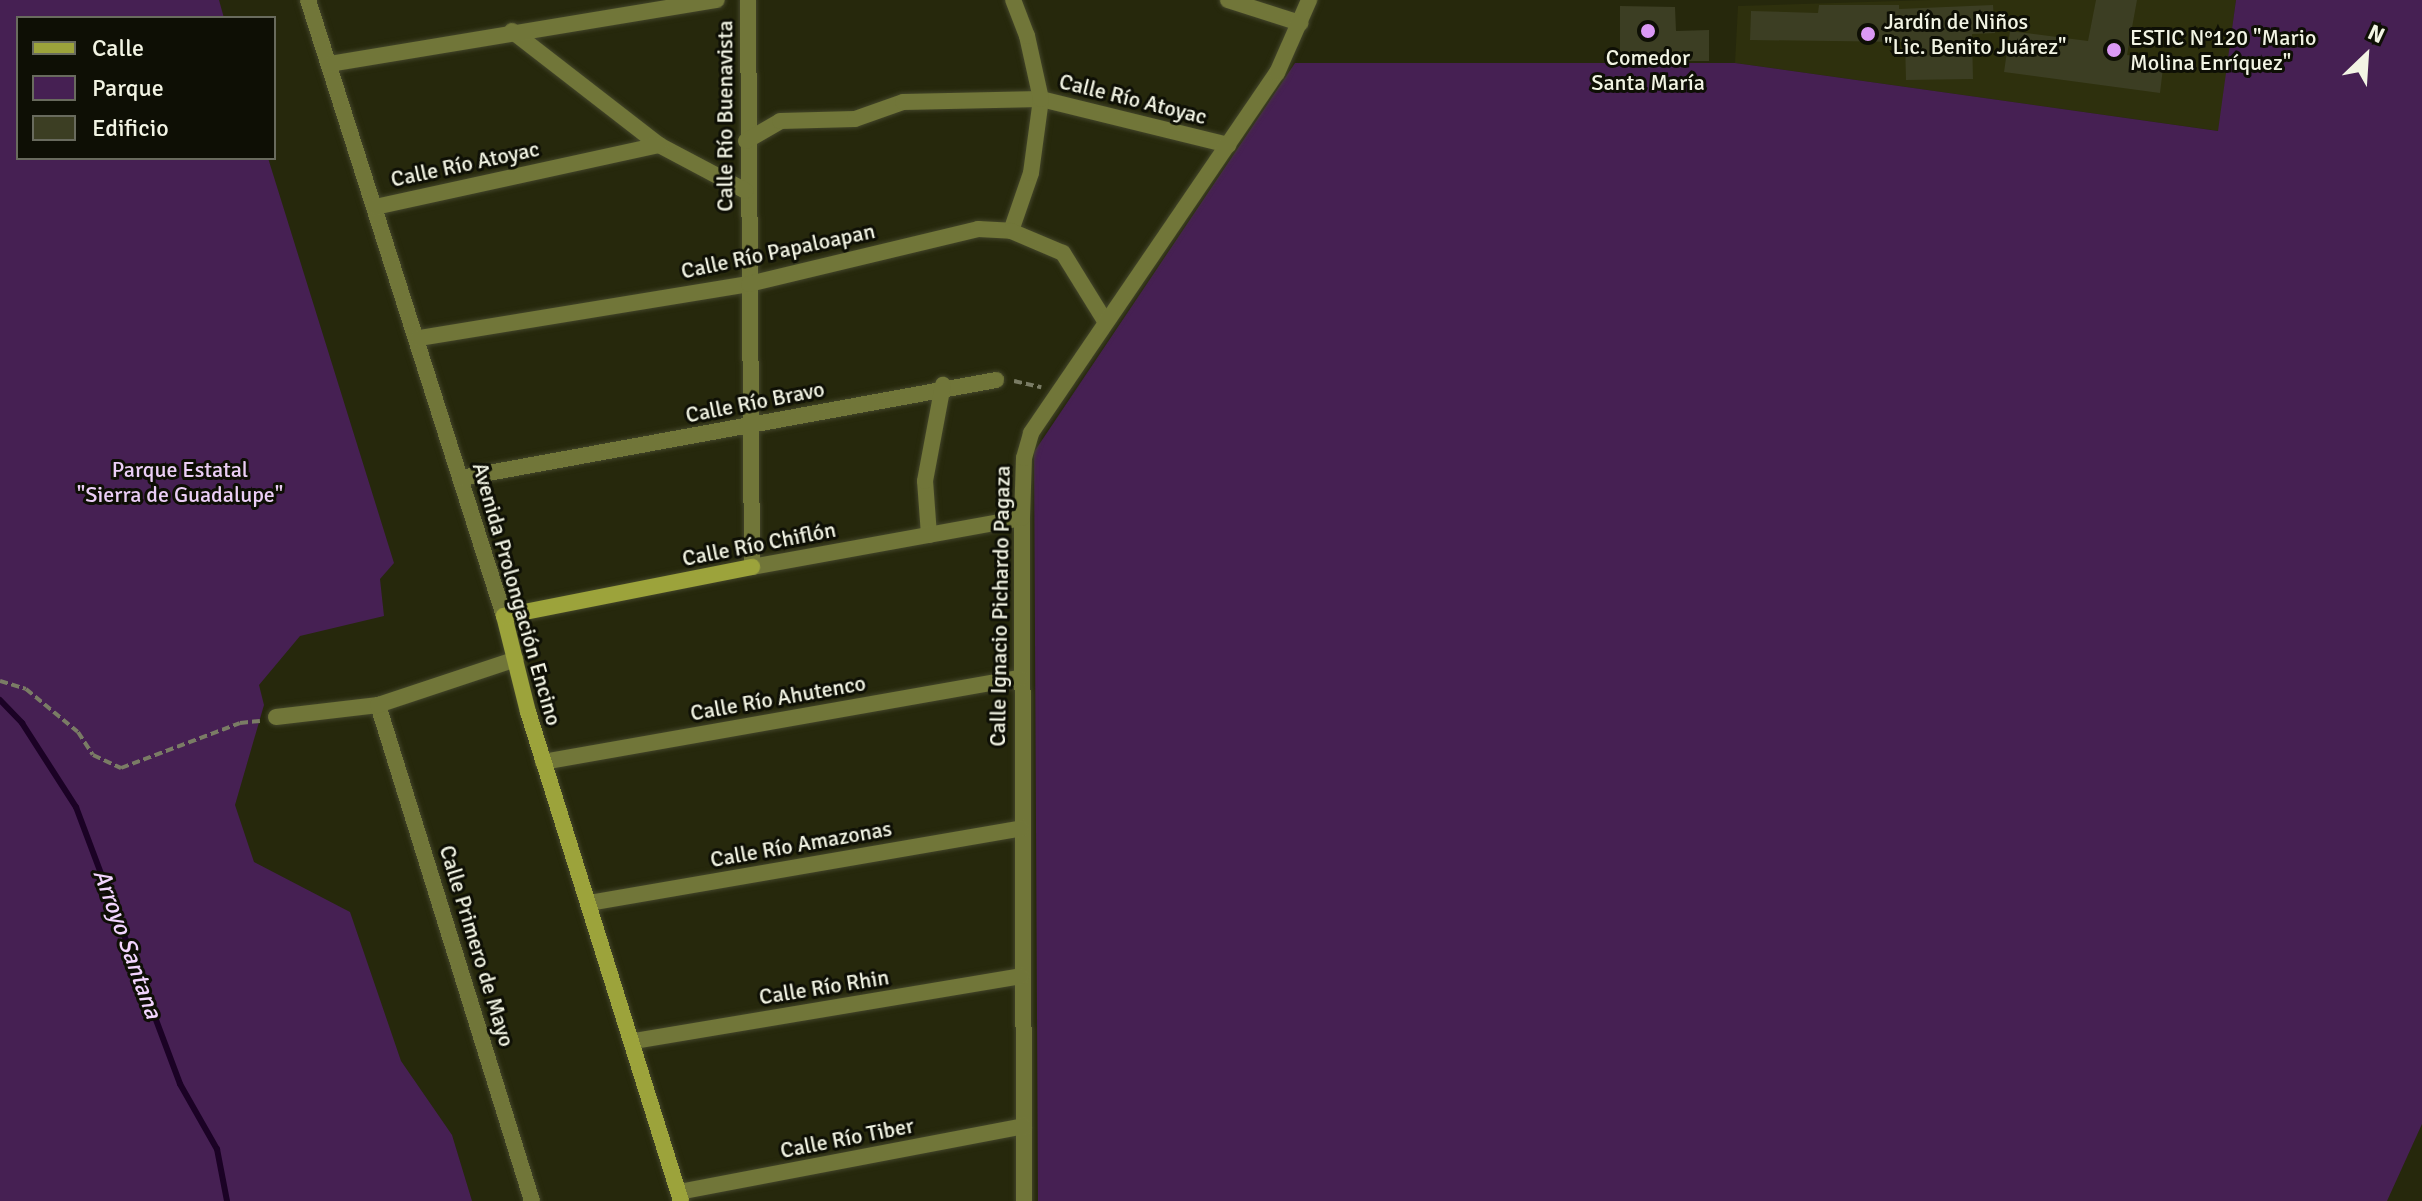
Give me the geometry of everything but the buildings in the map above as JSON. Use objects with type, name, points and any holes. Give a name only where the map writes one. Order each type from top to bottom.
[{"type":"main road","name":"Calle Río Chiflón","points":[[504,616],[752,567]]},
{"type":"main road","name":"Avenida Prolongación Encino","points":[[504,616],[543,762],[634,1041],[680,1197]]},
{"type":"street","name":"Avenida Prolongación Encino","points":[[308,0],[419,338],[504,616]]},
{"type":"street","points":[[329,64],[512,31],[717,0]]},
{"type":"street","name":"Calle Río Buenavista","points":[[748,0],[746,191],[752,567]]},
{"type":"street","points":[[1011,231],[1031,173],[1041,99],[1027,36],[1013,0]]},
{"type":"street","points":[[1228,0],[1300,23]]},
{"type":"street","name":"Calle Ignacio Pichardo Pagaza","points":[[1024,1201],[1019,678],[1026,448],[1057,391],[1277,73],[1309,0]]},
{"type":"street","points":[[512,31],[659,145],[746,191]]},
{"type":"street","name":"Calle Río Atoyac","points":[[746,141],[780,121],[855,119],[903,102],[1041,99],[1228,145]]},
{"type":"street","name":"Calle Río Atoyac","points":[[375,207],[659,145]]},
{"type":"street","name":"Calle Río Papaloapan","points":[[419,338],[749,284],[978,229],[1011,231],[1071,260],[1105,321]]},
{"type":"street","name":"Calle Río Bravo","points":[[461,478],[749,427],[943,385],[996,380]]},
{"type":"street","points":[[929,535],[925,481],[943,385]]},
{"type":"street","name":"Calle Río Chiflón","points":[[752,567],[1022,518]]},
{"type":"street","points":[[276,717],[378,705],[516,659]]},
{"type":"street","name":"Calle Río Ahutenco","points":[[543,762],[1019,678]]},
{"type":"street","name":"Calle Primero de Mayo","points":[[378,705],[532,1201]]},
{"type":"street","name":"Calle Río Amazonas","points":[[589,903],[1021,828]]},
{"type":"street","name":"Calle Río Rhin","points":[[634,1041],[1021,976]]},
{"type":"street","name":"Calle Río Tiber","points":[[680,1197],[1024,1126]]},
{"type":"path","points":[[996,380],[1057,391]]},
{"type":"path","points":[[0,681],[26,689],[78,732],[93,755],[121,768],[240,723],[276,717]]},
{"type":"shaded area","points":[[1931,0],[2236,0],[2219,131],[1735,63],[1738,6]]},
{"type":"green space","name":"Parque Estatal \"Sierra de Guadalupe\"","points":[[0,0],[219,0],[223,16],[16,16],[16,160],[269,160],[394,563],[380,579],[384,616],[300,636],[259,685],[264,705],[235,805],[254,862],[350,912],[401,1061],[452,1135],[472,1201],[0,1201]]},
{"type":"green space","points":[[2236,0],[2422,0],[2422,1124],[2387,1201],[1038,1201],[1034,452],[1295,63],[1735,63],[2218,131]]},
{"type":"waterway","name":"Arroyo Santana","points":[[0,700],[22,723],[76,807],[180,1084],[217,1149],[227,1201]]},
{"type":"place","name":"Comedor Santa María","points":[[1648,31]]},
{"type":"place","name":"Jardín de Niños \"Lic. Benito Juárez\"","points":[[1868,34]]},
{"type":"place","name":"ESTIC N°120 \"Mario Molina Enríquez\"","points":[[2114,50]]}]
